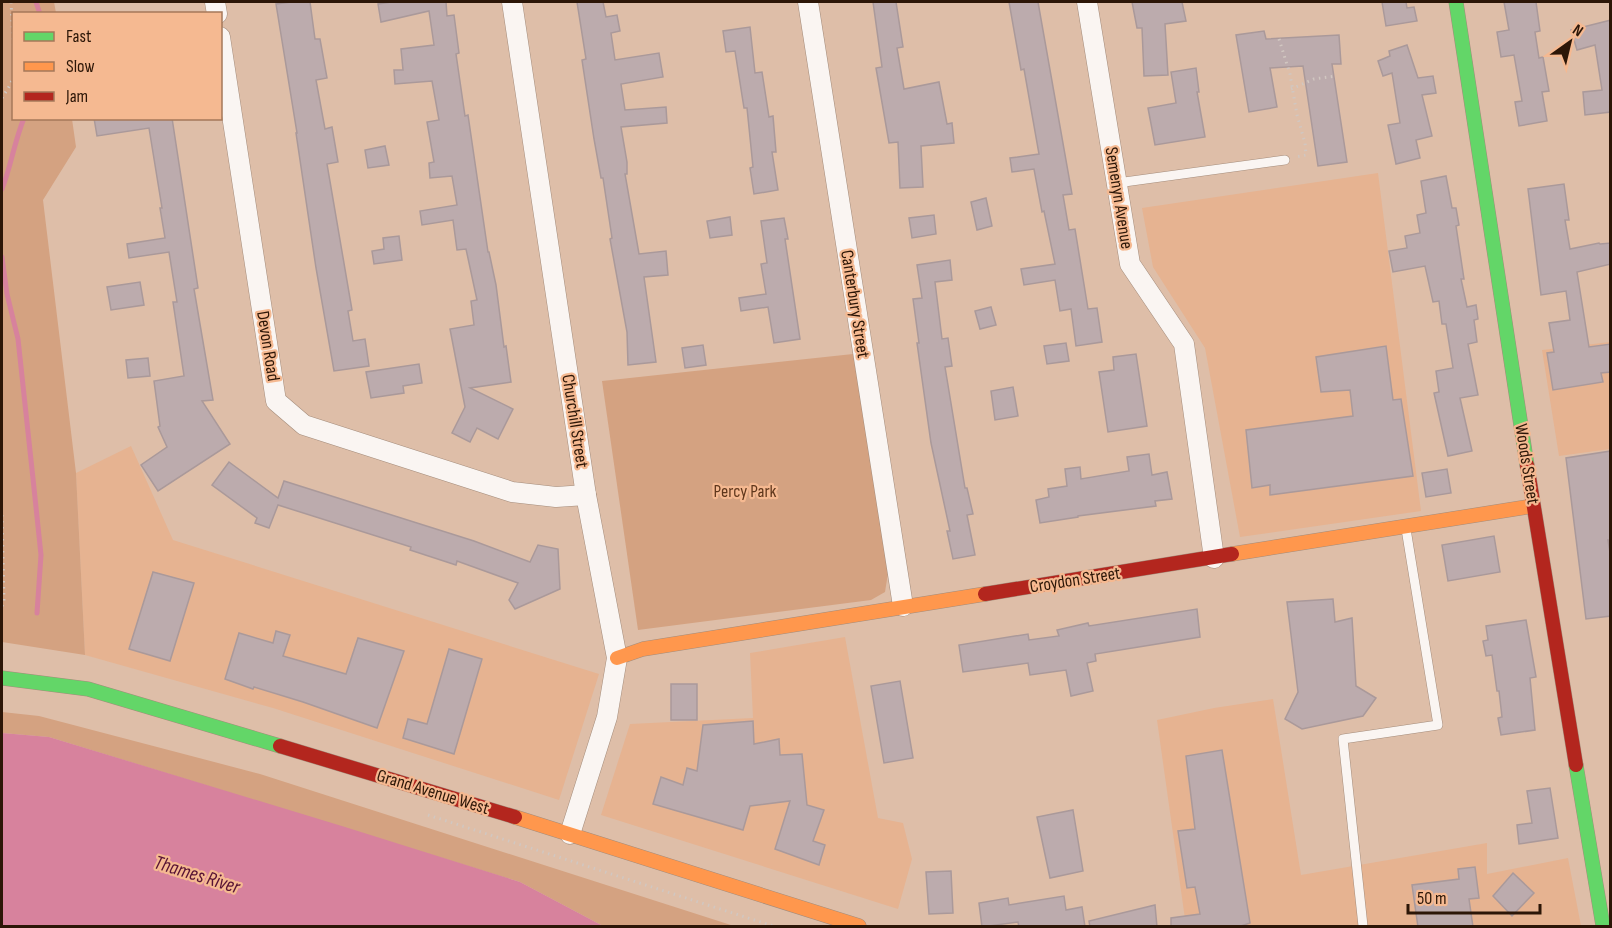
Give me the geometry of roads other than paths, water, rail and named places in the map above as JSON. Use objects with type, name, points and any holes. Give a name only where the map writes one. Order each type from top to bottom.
[{"type":"street","name":"Churchill Street","points":[[512,2],[586,495],[617,658],[607,717],[570,834]]},
{"type":"street","name":"Canterbury Street","points":[[808,2],[903,606]]},
{"type":"street","name":"Semenyn Avenue","points":[[1088,2],[1130,264],[1184,344],[1214,558]]},
{"type":"street","name":"Woods Street","points":[[1456,2],[1533,506],[1603,927]]},
{"type":"street","name":"Devon Road","points":[[222,50],[276,401],[304,425],[512,492],[556,497],[586,495]]},
{"type":"street","name":"Croydon Street","points":[[617,658],[643,649],[1533,506]]},
{"type":"street","name":"Grand Avenue West","points":[[2,678],[88,689],[472,803],[859,927]]},
{"type":"lane","points":[[1117,183],[1285,160]]},
{"type":"lane","points":[[1363,927],[1343,739],[1438,725],[1405,527]]},
{"type":"water","name":"Thames River","points":[[2,733],[49,737],[520,882],[603,926],[2,926]]},
{"type":"waterway","points":[[36,2],[39,12]]},
{"type":"waterway","points":[[2,189],[23,120]]},
{"type":"waterway","points":[[2,257],[7,294],[18,339],[41,555],[37,613]]},
{"type":"park label","name":"Percy Park","points":[[745,491]]}]
